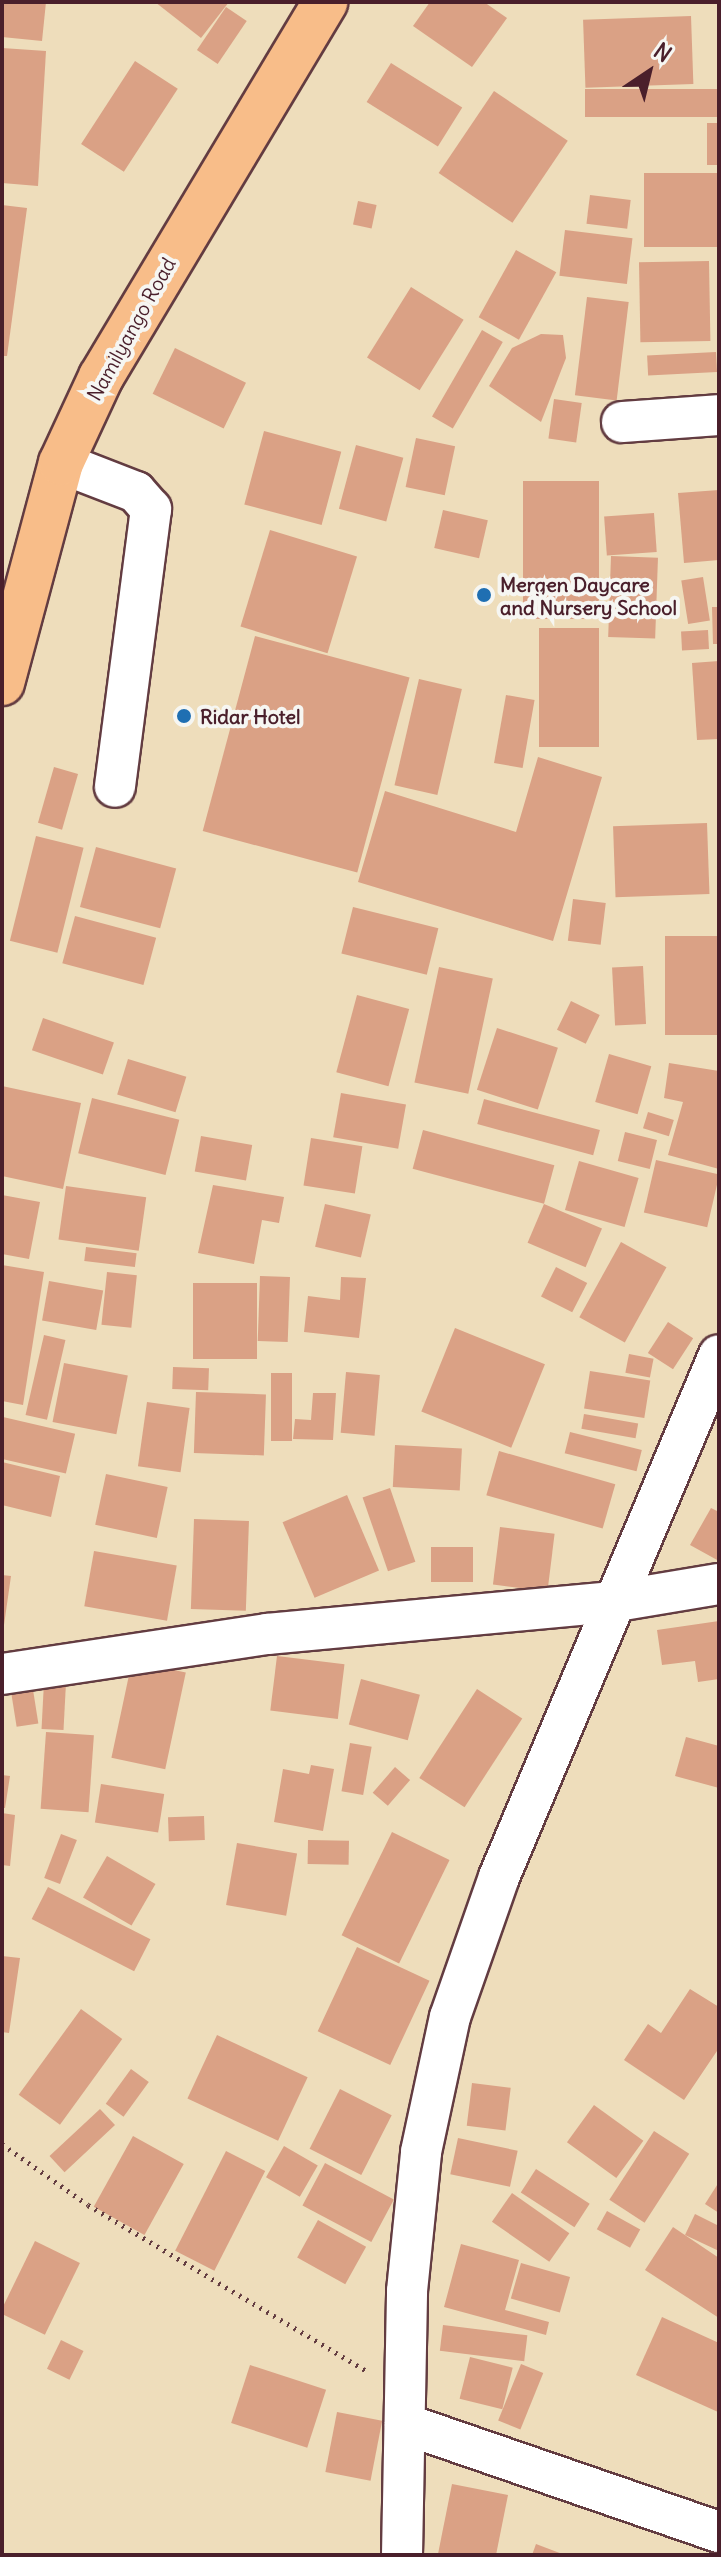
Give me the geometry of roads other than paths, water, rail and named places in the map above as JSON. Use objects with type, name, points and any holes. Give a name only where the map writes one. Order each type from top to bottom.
[{"type":"main road","name":"Namilyango Road","points":[[4,665],[61,463],[101,377],[325,2]]},
{"type":"street","points":[[622,422],[719,415]]},
{"type":"street","points":[[61,463],[136,492],[151,509],[115,787]]},
{"type":"street","points":[[402,2555],[407,2291],[421,2152],[450,2017],[611,1602],[719,1355]]},
{"type":"street","points":[[2,1674],[441,1613],[611,1602],[719,1584]]},
{"type":"street","points":[[405,2424],[719,2532]]},
{"type":"place","name":"Mergen Daycare and Nursery School","points":[[484,595]]},
{"type":"place","name":"Ridar Hotel","points":[[184,716]]}]
